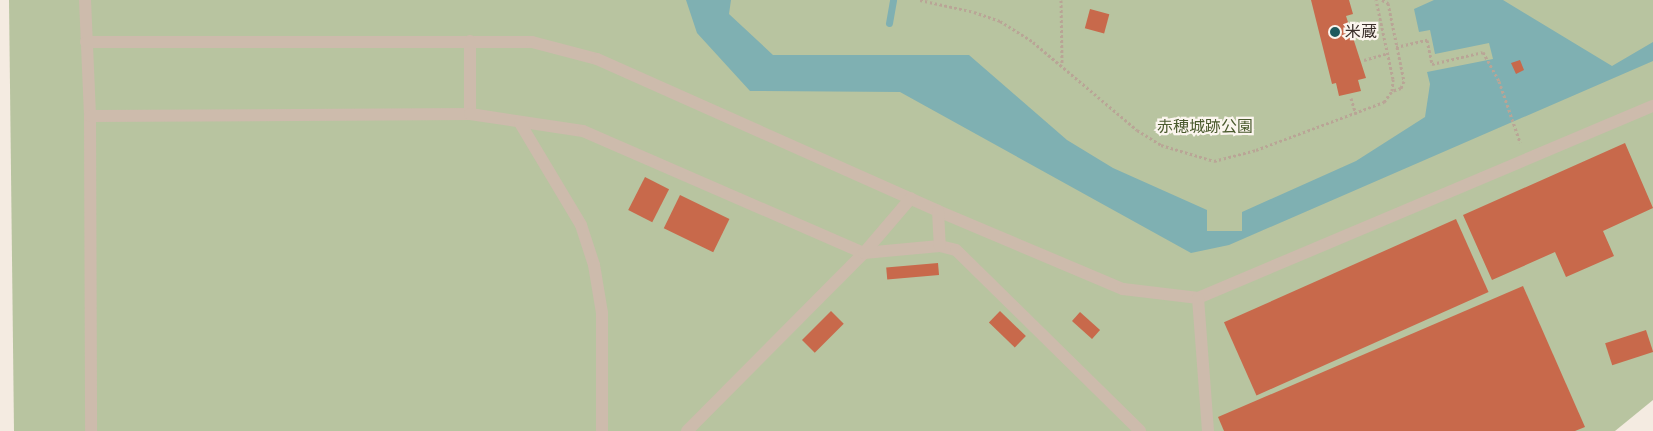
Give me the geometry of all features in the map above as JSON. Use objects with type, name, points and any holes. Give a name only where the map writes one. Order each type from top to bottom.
[{"type":"lane","points":[[85,0],[90,116],[91,431]]},
{"type":"lane","points":[[470,41],[470,114]]},
{"type":"lane","points":[[86,42],[532,42],[597,59],[938,211],[1123,289],[1198,298],[1653,106]]},
{"type":"lane","points":[[90,116],[470,114],[583,131],[864,253],[940,246],[956,250],[1140,431]]},
{"type":"lane","points":[[520,123],[581,226],[594,265],[602,313],[602,431]]},
{"type":"lane","points":[[688,431],[864,253],[911,198]]},
{"type":"lane","points":[[938,211],[940,246]]},
{"type":"lane","points":[[1198,298],[1208,431]]},
{"type":"path","points":[[920,0],[974,12],[1000,21],[1033,42],[1062,65],[1137,130],[1161,144],[1214,161],[1256,150],[1356,114],[1384,102],[1392,91],[1401,88],[1404,81],[1388,3],[1382,0]]},
{"type":"path","points":[[1061,0],[1062,65]]},
{"type":"path","points":[[1376,0],[1388,53],[1392,91]]},
{"type":"path","points":[[1396,47],[1426,40],[1432,64],[1483,52],[1499,81],[1514,126]]},
{"type":"path","points":[[1364,60],[1388,53]]},
{"type":"path","points":[[1351,98],[1356,114]]},
{"type":"green space","name":"赤穂城跡公園","points":[[9,0],[1653,0],[1653,400],[1615,431],[14,431]]},
{"type":"water","points":[[686,0],[731,0],[729,14],[773,55],[969,55],[1067,140],[1113,168],[1207,210],[1207,231],[1242,231],[1242,212],[1356,161],[1425,117],[1430,84],[1427,72],[1493,59],[1489,43],[1435,54],[1430,30],[1419,32],[1414,9],[1434,0],[1503,0],[1612,66],[1653,42],[1653,61],[1229,245],[1191,253],[900,92],[750,91],[697,33]]},
{"type":"building","name":"米蔵","points":[[1311,0],[1349,0],[1353,14],[1346,16],[1366,78],[1358,80],[1361,91],[1339,96],[1336,83],[1332,84]]},
{"type":"building","points":[[1090,9],[1109,14],[1104,33],[1085,28]]},
{"type":"building","points":[[1520,60],[1524,70],[1516,74],[1511,63]]},
{"type":"building","points":[[1625,143],[1653,208],[1603,231],[1614,256],[1566,277],[1555,252],[1492,280],[1463,215]]},
{"type":"building","points":[[645,177],[669,189],[652,222],[628,210]]},
{"type":"building","points":[[680,195],[729,219],[713,252],[664,228]]},
{"type":"building","points":[[1456,219],[1489,292],[1256,395],[1224,322]]},
{"type":"building","points":[[938,263],[939,275],[887,279],[886,268]]},
{"type":"building","points":[[1523,286],[1585,427],[1575,431],[1224,431],[1218,417]]},
{"type":"building","points":[[831,311],[844,324],[815,353],[802,340]]},
{"type":"building","points":[[1000,311],[1026,336],[1015,348],[989,323]]},
{"type":"building","points":[[1080,312],[1100,330],[1092,339],[1072,321]]},
{"type":"building","points":[[1646,330],[1653,352],[1612,365],[1605,343]]},
{"type":"waterway","points":[[889,23],[893,0]]},
{"type":"place","name":"米蔵","points":[[1335,32]]}]
